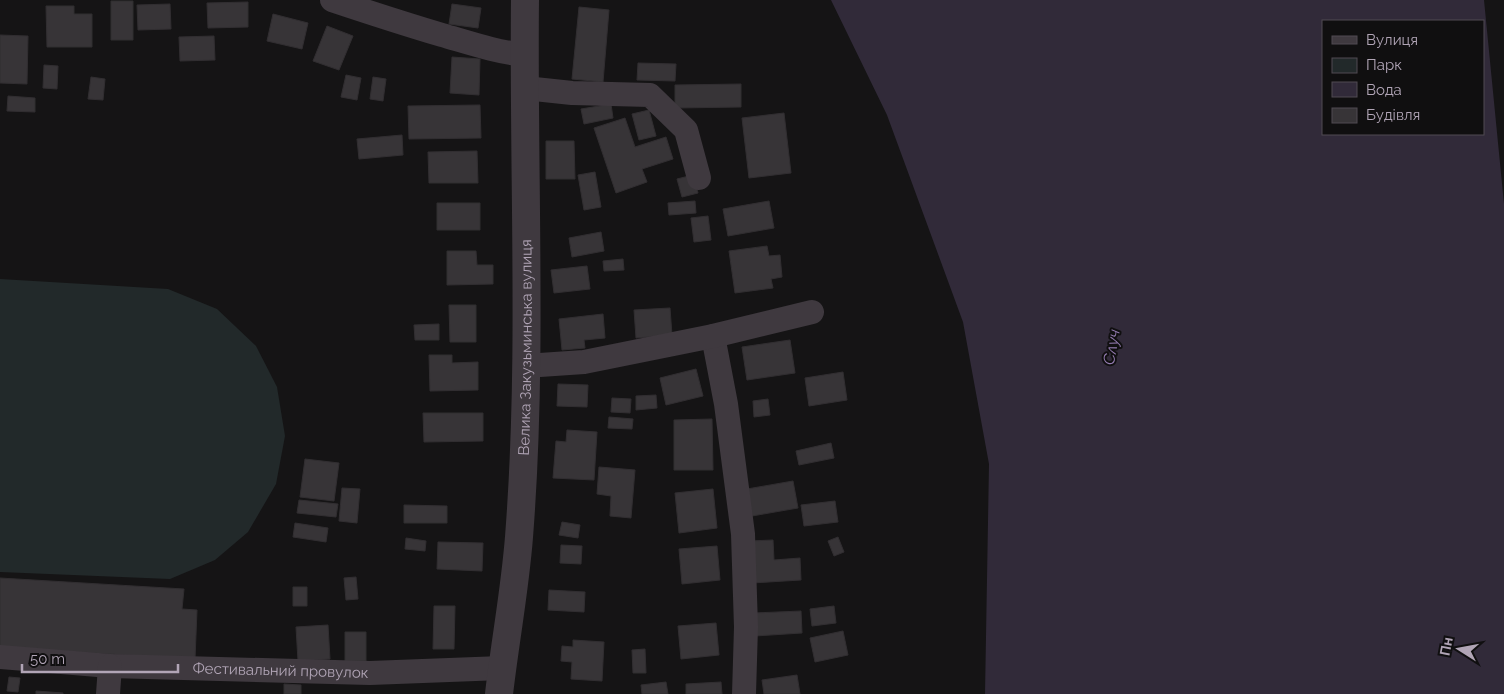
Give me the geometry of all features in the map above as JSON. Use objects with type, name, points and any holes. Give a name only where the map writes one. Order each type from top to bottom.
[{"type":"street","points":[[332,0],[467,42],[504,52],[525,55]]},
{"type":"street","name":"Велика Закузьминська вулиця","points":[[500,681],[519,538],[525,366],[525,0]]},
{"type":"street","points":[[526,88],[572,93],[650,95],[686,130],[699,178]]},
{"type":"street","points":[[525,366],[584,362],[713,336],[812,312]]},
{"type":"street","points":[[713,336],[726,404],[743,534],[746,628],[744,694]]},
{"type":"street","name":"Фестивальний провулок","points":[[0,657],[110,666],[370,673],[500,681]]},
{"type":"street","points":[[108,694],[110,666]]},
{"type":"green space","points":[[0,279],[168,289],[217,309],[256,346],[277,387],[285,436],[276,484],[248,532],[215,560],[170,579],[0,572]]},
{"type":"water","name":"Случ","points":[[831,0],[1484,0],[1504,204],[1504,694],[985,694],[989,464],[963,322],[887,115]]},
{"type":"building","points":[[111,1],[133,1],[133,40],[111,40]]},
{"type":"building","points":[[248,2],[248,27],[208,28],[207,3]]},
{"type":"building","points":[[170,4],[171,29],[138,30],[137,5]]},
{"type":"building","points":[[452,4],[481,8],[478,28],[449,24]]},
{"type":"building","points":[[46,6],[74,6],[74,14],[92,14],[92,47],[47,47]]},
{"type":"building","points":[[579,7],[609,10],[603,82],[572,79]]},
{"type":"building","points":[[273,14],[308,23],[302,49],[267,41]]},
{"type":"building","points":[[327,26],[353,36],[339,70],[313,61]]},
{"type":"building","points":[[0,35],[28,36],[27,84],[0,83]]},
{"type":"building","points":[[214,36],[215,60],[180,61],[179,37]]},
{"type":"building","points":[[452,57],[480,59],[479,95],[450,93]]},
{"type":"building","points":[[638,63],[676,64],[675,81],[637,80]]},
{"type":"building","points":[[44,65],[58,66],[57,89],[43,88]]},
{"type":"building","points":[[346,75],[361,78],[357,100],[341,97]]},
{"type":"building","points":[[91,77],[105,79],[103,100],[88,99]]},
{"type":"building","points":[[373,77],[386,79],[383,101],[370,99]]},
{"type":"building","points":[[741,84],[741,107],[675,108],[675,85]]},
{"type":"building","points":[[8,96],[35,98],[35,112],[7,111]]},
{"type":"building","points":[[611,104],[613,118],[584,124],[581,109]]},
{"type":"building","points":[[480,105],[481,138],[409,139],[408,106]]},
{"type":"building","points":[[649,110],[656,136],[639,140],[632,114]]},
{"type":"building","points":[[784,113],[791,173],[749,178],[742,118]]},
{"type":"building","points":[[625,118],[635,147],[666,137],[673,159],[642,169],[647,182],[616,193],[594,128]]},
{"type":"building","points":[[402,135],[403,155],[359,159],[357,139]]},
{"type":"building","points":[[546,141],[574,141],[575,179],[546,179]]},
{"type":"building","points":[[477,151],[478,183],[429,183],[428,152]]},
{"type":"building","points":[[595,172],[601,207],[584,210],[578,175]]},
{"type":"building","points":[[693,175],[698,193],[682,197],[677,179]]},
{"type":"building","points":[[695,201],[696,213],[669,215],[668,203]]},
{"type":"building","points":[[769,201],[774,228],[728,236],[723,209]]},
{"type":"building","points":[[437,203],[480,203],[480,230],[437,230]]},
{"type":"building","points":[[708,216],[711,240],[694,242],[691,218]]},
{"type":"building","points":[[601,232],[604,251],[572,257],[569,238]]},
{"type":"building","points":[[767,246],[769,256],[780,255],[782,277],[771,279],[773,288],[735,293],[729,251]]},
{"type":"building","points":[[447,251],[476,251],[477,265],[493,265],[493,284],[447,285]]},
{"type":"building","points":[[623,259],[624,270],[604,271],[603,261]]},
{"type":"building","points":[[587,266],[590,289],[554,293],[551,270]]},
{"type":"building","points":[[449,305],[476,305],[476,342],[450,342]]},
{"type":"building","points":[[670,308],[672,335],[636,338],[634,310]]},
{"type":"building","points":[[603,314],[605,338],[584,340],[585,348],[562,350],[559,319]]},
{"type":"building","points":[[439,324],[439,340],[415,340],[414,325]]},
{"type":"building","points":[[790,340],[795,373],[747,380],[742,347]]},
{"type":"building","points":[[429,355],[452,355],[452,363],[478,362],[478,390],[430,391]]},
{"type":"building","points":[[696,369],[703,396],[666,405],[660,378]]},
{"type":"building","points":[[843,372],[847,400],[809,406],[805,378]]},
{"type":"building","points":[[558,384],[588,385],[587,407],[557,406]]},
{"type":"building","points":[[656,395],[657,408],[636,410],[636,396]]},
{"type":"building","points":[[612,398],[631,399],[630,413],[611,412]]},
{"type":"building","points":[[768,399],[770,415],[754,417],[753,401]]},
{"type":"building","points":[[423,413],[483,413],[483,441],[424,442]]},
{"type":"building","points":[[609,417],[633,419],[632,429],[608,428]]},
{"type":"building","points":[[712,419],[713,470],[674,470],[674,420]]},
{"type":"building","points":[[567,430],[597,432],[594,480],[553,478],[556,441],[566,442]]},
{"type":"building","points":[[831,443],[834,458],[799,465],[796,451]]},
{"type":"building","points":[[305,459],[339,463],[334,501],[300,497]]},
{"type":"building","points":[[599,467],[635,470],[631,518],[610,516],[611,496],[597,494]]},
{"type":"building","points":[[793,481],[798,508],[752,516],[747,489]]},
{"type":"building","points":[[342,488],[360,489],[357,523],[339,521]]},
{"type":"building","points":[[713,489],[717,528],[679,533],[675,493]]},
{"type":"building","points":[[299,500],[338,504],[336,517],[297,513]]},
{"type":"building","points":[[835,501],[838,522],[804,526],[801,505]]},
{"type":"building","points":[[404,505],[447,506],[447,523],[404,523]]},
{"type":"building","points":[[562,522],[580,525],[578,538],[559,535]]},
{"type":"building","points":[[295,523],[328,528],[326,542],[293,537]]},
{"type":"building","points":[[838,537],[844,552],[834,556],[828,541]]},
{"type":"building","points":[[406,538],[426,541],[425,551],[405,549]]},
{"type":"building","points":[[773,540],[774,560],[800,558],[801,580],[752,583],[749,541]]},
{"type":"building","points":[[438,542],[483,543],[482,571],[437,569]]},
{"type":"building","points":[[561,545],[582,546],[581,564],[560,563]]},
{"type":"building","points":[[717,546],[720,580],[682,584],[679,549]]},
{"type":"building","points":[[356,577],[358,599],[346,600],[344,578]]},
{"type":"building","points":[[0,578],[184,589],[182,609],[197,610],[195,659],[0,648]]},
{"type":"building","points":[[293,587],[307,587],[307,606],[293,606]]},
{"type":"building","points":[[549,590],[585,592],[584,612],[548,610]]},
{"type":"building","points":[[434,606],[455,606],[454,649],[433,649]]},
{"type":"building","points":[[834,606],[836,623],[812,626],[810,609]]},
{"type":"building","points":[[801,611],[802,633],[755,636],[754,613]]},
{"type":"building","points":[[716,623],[719,655],[681,659],[678,626]]},
{"type":"building","points":[[328,625],[330,659],[298,661],[296,627]]},
{"type":"building","points":[[843,631],[848,655],[815,662],[810,638]]},
{"type":"building","points":[[345,632],[366,632],[366,661],[345,661]]},
{"type":"building","points":[[573,640],[604,642],[602,681],[571,679],[572,662],[561,661],[562,646],[573,647]]},
{"type":"building","points":[[645,649],[646,673],[633,673],[632,650]]},
{"type":"building","points":[[797,675],[800,694],[764,694],[762,680]]},
{"type":"building","points":[[9,677],[20,678],[18,692],[7,691]]},
{"type":"building","points":[[666,682],[668,694],[642,694],[641,685]]},
{"type":"building","points":[[721,682],[722,694],[686,694],[686,684]]},
{"type":"building","points":[[284,684],[301,685],[301,694],[284,694]]},
{"type":"building","points":[[36,691],[63,693],[63,694],[36,694]]}]
